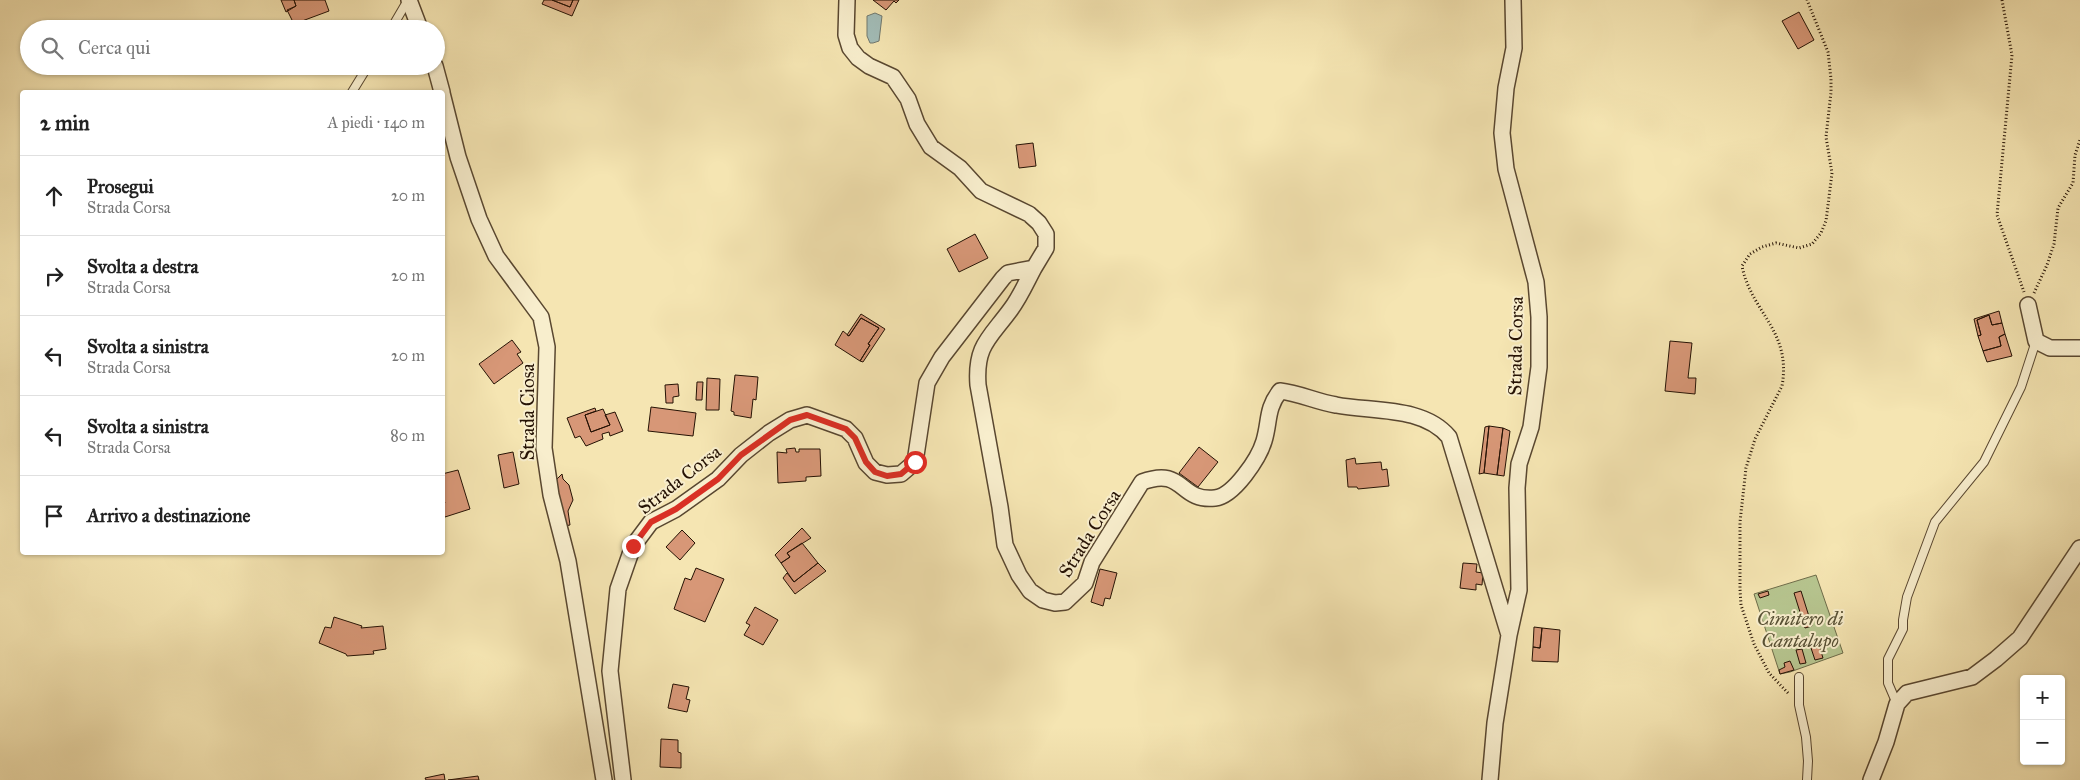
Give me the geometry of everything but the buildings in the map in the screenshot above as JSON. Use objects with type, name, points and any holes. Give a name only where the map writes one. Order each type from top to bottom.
[{"type":"street","points":[[409,0],[417,20]]},
{"type":"street","name":"Strada Corsa","points":[[847,0],[846,35],[850,48],[858,58],[869,66],[893,77],[908,99],[917,124],[931,147],[960,168],[980,191],[1029,214],[1039,223],[1046,234],[1046,248],[1013,307],[987,340],[976,366],[1005,545],[1019,575],[1030,591],[1043,600],[1055,603],[1065,602],[1076,592],[1085,582],[1092,562],[1142,482],[1168,477],[1202,499],[1220,497],[1234,487],[1252,465],[1264,442],[1271,402],[1280,391],[1335,405],[1416,416],[1441,426],[1449,436],[1509,635]]},
{"type":"street","name":"Strada Corsa","points":[[1490,780],[1495,723],[1509,635],[1519,590],[1517,488],[1519,464],[1532,418],[1539,367],[1539,317],[1536,282],[1506,169],[1502,133],[1506,88],[1514,48],[1513,0]]},
{"type":"street","name":"Strada Ciosa","points":[[438,75],[441,90]]},
{"type":"street","name":"Strada Ciosa","points":[[445,105],[458,157],[479,218],[496,256],[541,317],[547,347],[544,448],[551,495],[568,561],[604,780]]},
{"type":"street","name":"Strada Corsa","points":[[623,780],[610,671],[618,589],[633,546],[651,522],[676,509],[718,479],[741,455],[769,433],[790,420],[807,415],[846,429],[855,438],[866,462],[875,472],[887,476],[901,474],[915,462],[927,383],[942,357],[1008,273],[1034,268]]},
{"type":"street","points":[[2028,305],[2036,341],[2050,348],[2080,348]]},
{"type":"street","points":[[1871,780],[1886,742],[1897,704],[1908,694],[1972,677],[1996,659],[2020,638],[2080,548]]},
{"type":"lane","points":[[397,20],[409,0]]},
{"type":"lane","points":[[353,90],[362,75]]},
{"type":"lane","points":[[1897,704],[1888,683],[1888,659],[1904,629],[1903,620],[1907,597],[1934,522],[1984,462],[2021,387],[2036,341]]},
{"type":"lane","points":[[1799,676],[1799,705],[1806,737],[1808,761],[1807,780]]},
{"type":"path","points":[[1799,705],[1769,673],[1754,644],[1741,604],[1740,522],[1746,468],[1755,439],[1784,379],[1779,338],[1745,278],[1742,266],[1750,254],[1762,247],[1776,243],[1799,248],[1812,244],[1821,234],[1826,221],[1832,173],[1826,137],[1832,92],[1831,79],[1828,52],[1807,0]]},
{"type":"path","points":[[2002,0],[2012,55],[1996,215],[2028,305]]},
{"type":"path","points":[[2028,305],[2047,265],[2054,244],[2058,208],[2073,182],[2074,155],[2080,140]]},
{"type":"green space","name":"Cimitero di Cantalupo","points":[[1816,575],[1843,653],[1780,674],[1754,594]]},
{"type":"water","points":[[875,13],[882,16],[879,41],[870,43],[867,36],[867,16]]},
{"type":"route","points":[[633,546],[651,522],[676,509],[718,479],[741,455],[769,433],[790,420],[807,415],[846,429],[855,438],[866,462],[875,472],[887,476],[901,474],[915,462]]}]
